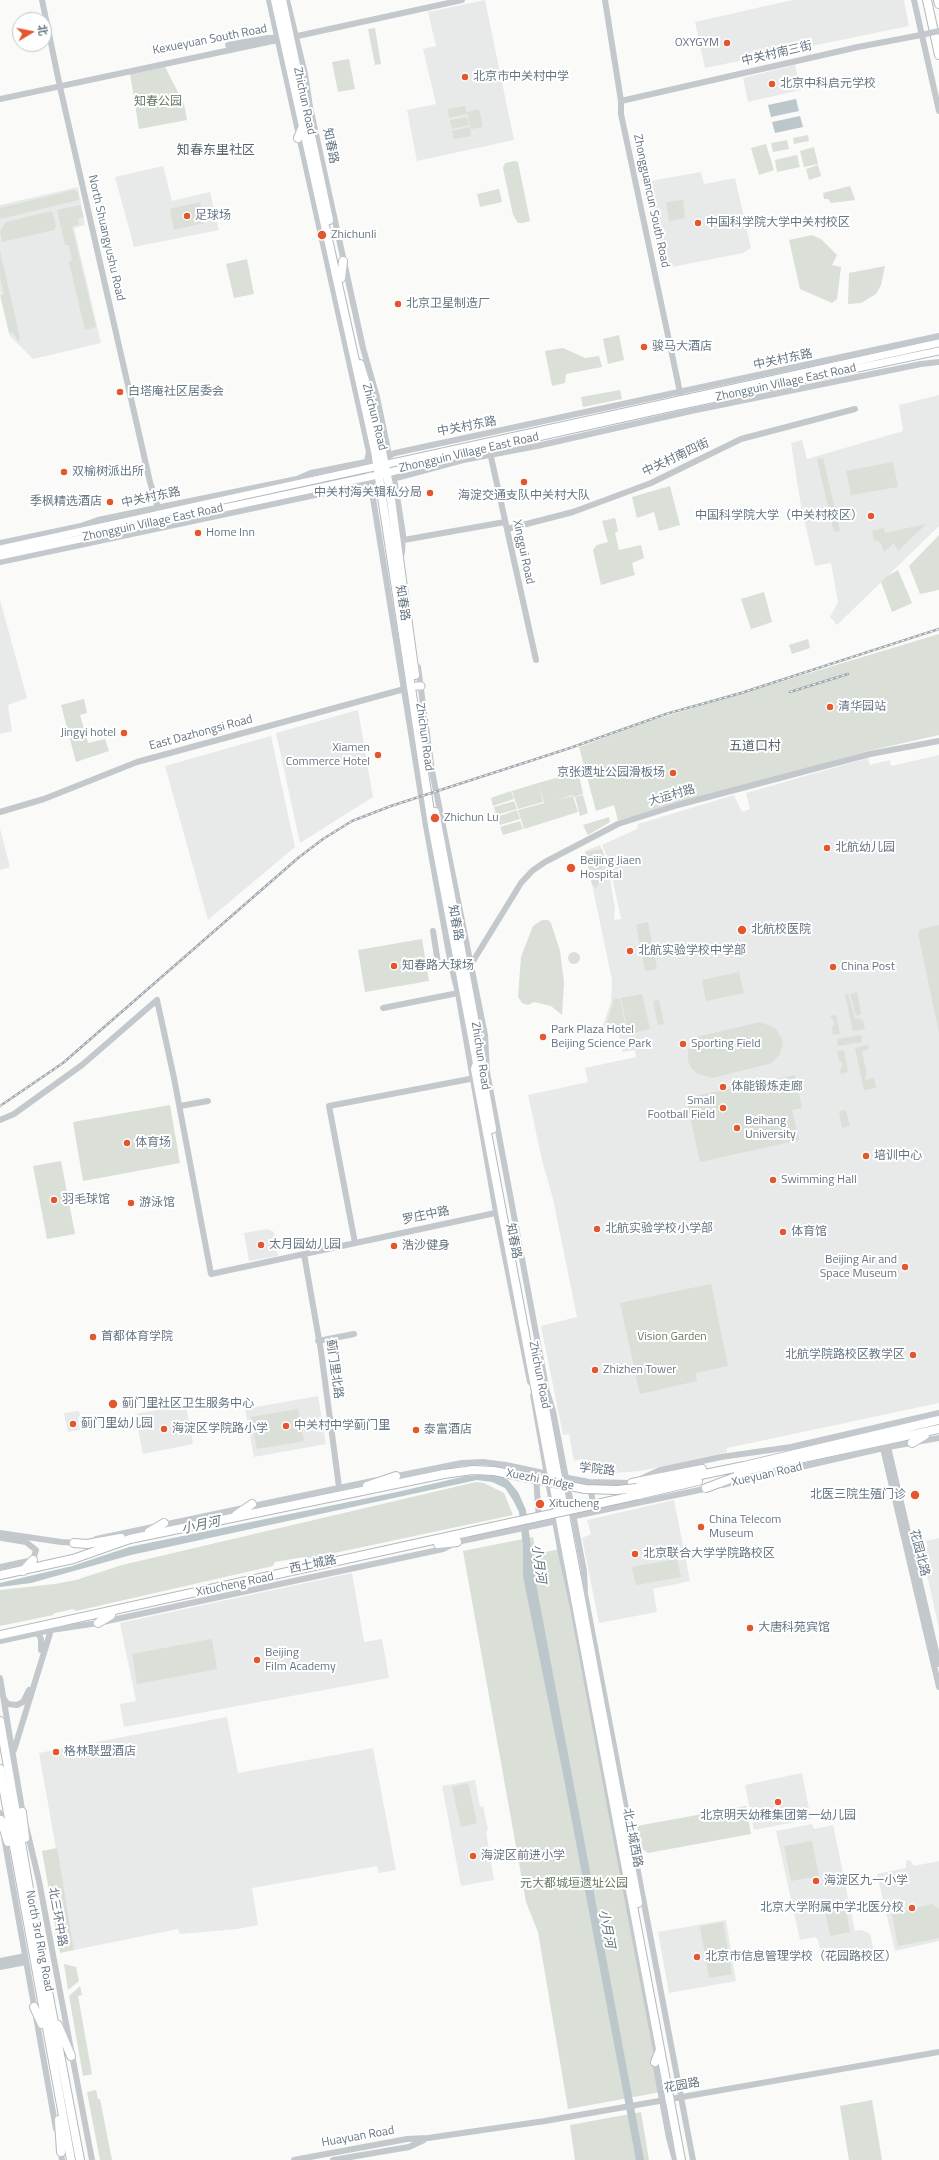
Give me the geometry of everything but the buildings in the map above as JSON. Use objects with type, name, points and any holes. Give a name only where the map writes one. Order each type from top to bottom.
[{"type":"main road","name":"Zhichun Road","points":[[275,0],[301,91],[341,278],[363,374],[372,404],[432,825],[461,965],[502,1211]]},
{"type":"main road","name":"Zhichun Road","points":[[282,0],[285,38],[303,126],[381,470]]},
{"type":"main road","points":[[927,0],[939,55]]},
{"type":"main road","points":[[938,0],[939,4]]},
{"type":"main road","points":[[301,91],[306,83]]},
{"type":"main road","points":[[298,138],[303,126]]},
{"type":"main road","points":[[341,278],[343,261]]},
{"type":"main road","name":"Zhongguin Village East Road","points":[[0,556],[220,509],[682,399],[939,343]]},
{"type":"main road","name":"Zhongguin Village East Road","points":[[381,470],[489,448],[682,399],[939,351]]},
{"type":"main road","points":[[727,383],[737,387]]},
{"type":"main road","points":[[0,549],[157,511],[381,470]]},
{"type":"main road","name":"Zhichun Road","points":[[392,542],[403,578],[413,687]]},
{"type":"main road","name":"Zhichun Road","points":[[461,965],[477,1063],[475,1078],[564,1519]]},
{"type":"main road","name":"Xueyuan Road","points":[[636,1489],[744,1466],[796,1452],[939,1420]]},
{"type":"main road","name":"Xueyuan Road","points":[[636,1489],[756,1469],[822,1456],[939,1429]]},
{"type":"main road","points":[[912,1443],[930,1431]]},
{"type":"main road","points":[[796,1452],[811,1442]]},
{"type":"main road","points":[[822,1456],[832,1460]]},
{"type":"main road","points":[[706,1488],[756,1469]]},
{"type":"main road","name":"Xuezhi Bridge","points":[[333,1498],[444,1474],[473,1470],[494,1471],[585,1489],[636,1489]]},
{"type":"main road","points":[[0,1575],[73,1559],[130,1539],[232,1517],[333,1498],[396,1476]]},
{"type":"main road","name":"Xuezhi Bridge","points":[[469,1532],[636,1489]]},
{"type":"main road","points":[[232,1517],[252,1504]]},
{"type":"main road","name":"北土城西路","points":[[564,1519],[660,2049],[687,2160]]},
{"type":"main road","name":"北土城西路","points":[[564,1519],[672,2098],[681,2160]]},
{"type":"main road","points":[[143,1536],[164,1523]]},
{"type":"main road","name":"Xitucheng Road","points":[[0,1636],[407,1547],[469,1532]]},
{"type":"main road","points":[[74,1543],[87,1544],[118,1538],[130,1539]]},
{"type":"main road","points":[[407,1547],[457,1542]]},
{"type":"main road","points":[[22,1571],[34,1560]]},
{"type":"main road","points":[[98,1623],[117,1611]]},
{"type":"main road","points":[[51,1630],[59,1624]]},
{"type":"main road","points":[[22,1631],[38,1633]]},
{"type":"main road","name":"North 3rd Ring Road","points":[[0,1721],[33,1912],[80,2160]]},
{"type":"main road","name":"North 3rd Ring Road","points":[[0,1770],[47,2037],[71,2160]]},
{"type":"main road","points":[[22,1812],[33,1912]]},
{"type":"main road","points":[[1,1816],[19,1882]]},
{"type":"main road","points":[[34,2007],[47,2037]]},
{"type":"main road","points":[[52,2011],[71,2056]]},
{"type":"main road","points":[[655,2062],[660,2049]]},
{"type":"main road","points":[[57,2088],[62,2156]]},
{"type":"street","name":"North Shuangyushu Road","points":[[42,0],[60,87],[157,511]]},
{"type":"street","name":"Zhichun Road","points":[[269,0],[285,38]]},
{"type":"street","name":"Zhichun Road","points":[[287,0],[285,38],[298,138],[369,452],[381,470]]},
{"type":"street","name":"Kexueyuan South Road","points":[[0,100],[60,87],[70,80],[244,42],[268,38],[285,38],[462,0]]},
{"type":"street","name":"Zhongguancun South Road","points":[[605,0],[621,101],[621,114],[682,399]]},
{"type":"street","points":[[914,0],[939,111]]},
{"type":"street","name":"中关村南三街","points":[[621,101],[858,47],[939,31]]},
{"type":"street","name":"知春路","points":[[285,38],[306,83],[343,261]]},
{"type":"street","name":"Zhichun Road","points":[[343,261],[363,348],[377,397],[381,470]]},
{"type":"street","name":"中关村东路","points":[[682,399],[727,383],[939,336]]},
{"type":"street","points":[[0,562],[230,512],[381,470],[491,456],[691,410],[921,364],[939,362]]},
{"type":"street","name":"中关村南四街","points":[[507,529],[573,512],[637,488],[741,439],[855,409]]},
{"type":"street","name":"Xinggui Road","points":[[489,448],[536,660]]},
{"type":"street","points":[[381,470],[392,542],[505,522]]},
{"type":"street","points":[[220,509],[230,512]]},
{"type":"street","name":"中关村东路","points":[[0,543],[157,511]]},
{"type":"street","name":"知春路","points":[[413,687],[432,771],[461,965],[484,1035],[486,1072],[546,1384],[556,1475],[564,1519]]},
{"type":"street","name":"East Dazhongsi Road","points":[[0,812],[44,799],[137,762],[413,687]]},
{"type":"street","name":"大运村路","points":[[461,965],[521,883],[532,871],[545,862],[618,824],[678,805],[871,754],[939,741]]},
{"type":"street","points":[[433,931],[438,963],[443,966],[461,965]]},
{"type":"street","name":"知春路","points":[[461,965],[458,993],[475,1078]]},
{"type":"street","points":[[383,1008],[458,993]]},
{"type":"street","points":[[0,1120],[14,1114],[82,1065],[158,1000],[180,1106],[208,1101]]},
{"type":"street","points":[[355,1243],[329,1106],[475,1078]]},
{"type":"street","name":"罗庄中路","points":[[180,1106],[211,1274],[502,1211]]},
{"type":"street","name":"蓟门里北路","points":[[304,1254],[339,1487]]},
{"type":"street","points":[[318,1341],[354,1334]]},
{"type":"street","name":"Xueyuan Road","points":[[636,1489],[660,1470],[721,1457],[770,1451],[939,1413]]},
{"type":"street","name":"Xueyuan Road","points":[[595,1512],[886,1448],[939,1438]]},
{"type":"street","name":"花园北路","points":[[886,1448],[939,1664]]},
{"type":"street","name":"花园北路","points":[[886,1448],[939,1687]]},
{"type":"street","points":[[0,1533],[74,1543],[252,1504],[462,1463],[483,1462],[556,1475]]},
{"type":"street","points":[[535,1472],[538,1525],[595,1512],[589,1482]]},
{"type":"street","name":"学院路","points":[[556,1475],[589,1482],[636,1489]]},
{"type":"street","name":"北土城西路","points":[[564,1519],[573,1610],[656,2051],[655,2062],[672,2098],[693,2160]]},
{"type":"street","name":"西土城路","points":[[0,1641],[51,1630],[98,1623],[443,1549],[457,1542],[538,1525]]},
{"type":"street","points":[[0,1537],[26,1542],[36,1550],[34,1560],[0,1567]]},
{"type":"street","points":[[13,1751],[51,1630]]},
{"type":"street","points":[[4,1699],[8,1704],[17,1705],[23,1702],[28,1696],[42,1647],[38,1633]]},
{"type":"street","name":"北三环中路","points":[[0,1678],[22,1812],[40,1881],[71,2056],[92,2160]]},
{"type":"street","points":[[1,1816],[25,1959],[62,2156]]},
{"type":"street","points":[[0,1961],[25,1959]]},
{"type":"street","points":[[0,1967],[25,1959]]},
{"type":"street","name":"花园路","points":[[428,2138],[622,2108],[939,2052]]},
{"type":"street","name":"北土城西路","points":[[672,2098],[675,2160]]},
{"type":"street","points":[[333,2160],[409,2147],[428,2138]]},
{"type":"street","name":"Huayuan Road","points":[[294,2160],[407,2139],[428,2138]]},
{"type":"shaded area","name":"北京市中关村中学","points":[[485,0],[514,140],[417,161],[407,110],[436,104],[423,49],[436,46],[428,12]]},
{"type":"shaded area","points":[[792,0],[904,0],[909,26],[705,68],[695,22]]},
{"type":"shaded area","name":"北京中科启元学校","points":[[795,65],[801,90],[748,102],[743,78]]},
{"type":"shaded area","points":[[796,99],[799,111],[771,117],[768,105]]},
{"type":"shaded area","points":[[800,116],[803,127],[775,133],[772,122]]},
{"type":"shaded area","points":[[163,166],[172,201],[210,192],[219,230],[134,247],[115,177]]},
{"type":"shaded area","name":"中国科学院大学中关村校区","points":[[701,172],[704,184],[735,178],[751,248],[743,253],[662,269],[644,182]]},
{"type":"shaded area","points":[[78,187],[85,225],[74,228],[101,343],[33,359],[10,336],[0,290],[0,205]]},
{"type":"shaded area","name":"中国科学院大学（中关村校区）","points":[[939,395],[939,526],[837,625],[830,617],[838,602],[831,563],[815,566],[801,506],[791,443],[802,440],[807,459],[903,431],[899,405]]},
{"type":"shaded area","points":[[0,600],[27,698],[8,705],[12,731],[0,734]]},
{"type":"shaded area","points":[[358,710],[373,797],[300,843],[276,733]]},
{"type":"shaded area","points":[[271,736],[295,847],[208,920],[165,766]]},
{"type":"shaded area","name":"Beihang University","points":[[939,755],[939,1403],[727,1448],[727,1452],[641,1471],[598,1473],[587,1468],[581,1459],[574,1461],[569,1434],[563,1435],[541,1326],[577,1317],[553,1199],[542,1160],[528,1095],[588,1082],[585,1068],[636,1057],[635,1050],[623,1052],[617,1027],[602,1029],[611,1002],[612,980],[585,851],[600,845],[608,866],[615,909],[614,918],[615,920],[621,919],[608,859],[602,845],[637,829],[638,824],[734,795],[742,812],[750,809],[746,793],[868,758],[870,765],[890,760],[891,766]]},
{"type":"shaded area","points":[[0,829],[10,867],[0,870]]},
{"type":"shaded area","name":"太月园幼儿园","points":[[268,1229],[274,1232],[278,1256],[249,1261],[244,1233]]},
{"type":"shaded area","name":"中关村中学蓟门里","points":[[318,1396],[326,1444],[254,1457],[245,1409]]},
{"type":"shaded area","name":"海淀区学院路小学","points":[[186,1405],[193,1444],[143,1454],[135,1414]]},
{"type":"shaded area","name":"蓟门里幼儿园","points":[[79,1411],[80,1416],[78,1417],[80,1430],[68,1432],[64,1413]]},
{"type":"shaded area","points":[[466,1476],[500,1476],[508,1480],[518,1492],[526,1510],[535,1578],[644,2160],[636,2160],[564,1779],[523,1576],[523,1546],[519,1512],[505,1488],[492,1482],[477,1480],[131,1555],[31,1583],[0,1587],[0,1583],[72,1566],[129,1547],[397,1492]]},
{"type":"shaded area","name":"北京联合大学学院路校区","points":[[674,1500],[690,1581],[653,1589],[657,1612],[599,1623],[582,1538],[591,1534],[587,1520]]},
{"type":"shaded area","points":[[939,1538],[939,1629],[921,1548],[928,1547],[926,1541]]},
{"type":"shaded area","name":"Beijing Film Academy","points":[[352,1573],[364,1642],[382,1639],[389,1678],[124,1727],[120,1704],[136,1701],[120,1623]]},
{"type":"shaded area","points":[[227,1717],[238,1773],[373,1748],[396,1870],[379,1873],[377,1866],[252,1888],[258,1925],[238,1929],[180,1934],[178,1929],[74,1950],[39,1753]]},
{"type":"shaded area","name":"北京明天幼稚集团第一幼儿园","points":[[802,1773],[811,1819],[754,1830],[745,1785]]},
{"type":"shaded area","name":"海淀区前进小学","points":[[475,1780],[480,1807],[483,1806],[488,1830],[486,1832],[494,1880],[461,1886],[442,1786]]},
{"type":"shaded area","name":"海淀区九一小学","points":[[812,1824],[814,1829],[833,1825],[855,1931],[862,1930],[870,1934],[875,1956],[836,1964],[825,1958],[821,1953],[818,1940],[815,1937],[800,1940],[776,1831]]},
{"type":"shaded area","name":"北京大学附属中学北医分校","points":[[910,1860],[914,1866],[939,1861],[939,1941],[895,1951],[877,1874],[906,1868],[906,1861]]},
{"type":"shaded area","name":"北京市信息管理学校（花园路校区）","points":[[726,1920],[736,1981],[669,1993],[658,1932]]},
{"type":"green space","points":[[375,28],[381,64],[375,65],[368,29]]},
{"type":"green space","points":[[349,59],[355,89],[338,92],[332,62]]},
{"type":"green space","name":"知春公园","points":[[165,67],[184,104],[187,120],[139,129],[130,74]]},
{"type":"green space","points":[[465,106],[467,114],[449,118],[448,109]]},
{"type":"green space","points":[[479,109],[483,127],[471,129],[467,112]]},
{"type":"green space","points":[[467,117],[469,125],[452,129],[450,120]]},
{"type":"green space","points":[[470,127],[471,136],[454,139],[452,131]]},
{"type":"green space","points":[[808,135],[809,141],[794,144],[793,138]]},
{"type":"green space","points":[[787,140],[789,149],[773,152],[771,143]]},
{"type":"green space","points":[[766,144],[774,170],[759,175],[751,148]]},
{"type":"green space","points":[[814,147],[818,164],[804,167],[800,151]]},
{"type":"green space","points":[[797,155],[800,167],[777,172],[775,160]]},
{"type":"green space","points":[[515,161],[518,162],[530,221],[523,223],[518,223],[513,215],[503,168],[505,163]]},
{"type":"green space","points":[[818,165],[821,176],[809,180],[806,169]]},
{"type":"green space","points":[[850,186],[855,200],[831,203],[828,199],[824,199],[823,193]]},
{"type":"green space","points":[[499,189],[502,202],[480,207],[477,194]]},
{"type":"green space","points":[[74,190],[78,192],[79,200],[0,219],[0,208]]},
{"type":"green space","points":[[683,200],[685,218],[669,221],[666,202]]},
{"type":"green space","name":"足球场","points":[[200,202],[204,223],[174,230],[170,209]]},
{"type":"green space","points":[[80,205],[84,217],[78,219],[79,224],[72,227],[96,327],[85,330],[69,262],[72,260],[69,245],[65,245],[57,210]]},
{"type":"green space","points":[[52,211],[56,226],[54,230],[2,242],[0,231],[6,222]]},
{"type":"green space","points":[[812,235],[821,239],[837,255],[832,265],[841,267],[837,299],[832,303],[800,289],[789,240]]},
{"type":"green space","points":[[0,251],[20,338],[18,341],[13,332],[9,333],[0,295],[4,294],[0,277]]},
{"type":"green space","points":[[247,259],[254,294],[234,298],[226,264]]},
{"type":"green space","points":[[885,266],[881,285],[876,294],[861,303],[848,304],[849,273]]},
{"type":"green space","points":[[619,335],[624,360],[608,364],[603,339]]},
{"type":"green space","points":[[563,348],[585,358],[599,356],[602,367],[566,374],[565,383],[552,386],[545,351]]},
{"type":"green space","points":[[620,390],[622,399],[583,407],[581,397]]},
{"type":"green space","points":[[823,458],[840,531],[834,532],[817,459]]},
{"type":"green space","points":[[893,462],[898,487],[851,495],[846,471]]},
{"type":"green space","points":[[670,486],[680,525],[659,531],[654,512],[637,518],[632,497]]},
{"type":"green space","points":[[615,518],[618,531],[615,533],[619,550],[641,545],[644,558],[632,563],[635,575],[601,585],[593,550],[597,545],[608,542],[602,521]]},
{"type":"green space","points":[[926,524],[898,551],[894,543],[884,552],[881,543],[874,540],[872,531],[884,528],[885,533]]},
{"type":"green space","points":[[939,535],[939,590],[920,594],[909,566]]},
{"type":"green space","points":[[898,570],[912,603],[892,612],[881,582],[887,576]]},
{"type":"green space","points":[[764,592],[772,622],[751,629],[741,599]]},
{"type":"green space","points":[[939,634],[939,735],[868,751],[618,821],[614,805],[596,811],[579,747],[650,721]]},
{"type":"green space","points":[[808,639],[810,648],[792,654],[789,645]]},
{"type":"green space","points":[[84,699],[87,713],[80,715],[88,743],[105,739],[109,751],[76,762],[61,705]]},
{"type":"green space","points":[[567,775],[569,778],[579,775],[583,794],[574,797],[573,795],[556,800],[573,796],[578,812],[524,829],[518,810],[544,803],[538,783]]},
{"type":"green space","points":[[538,783],[543,802],[518,809],[512,791]]},
{"type":"green space","points":[[511,791],[514,799],[493,806],[491,798]]},
{"type":"green space","points":[[583,795],[588,813],[580,816],[575,797]]},
{"type":"green space","points":[[514,801],[517,809],[496,815],[494,807]]},
{"type":"green space","points":[[517,810],[520,819],[500,825],[497,817]]},
{"type":"green space","points":[[609,817],[610,822],[588,835],[583,825]]},
{"type":"green space","points":[[520,821],[523,829],[503,835],[500,827]]},
{"type":"green space","points":[[602,849],[604,857],[598,886],[595,888],[592,884],[585,852]]},
{"type":"green space","points":[[542,920],[548,920],[551,923],[560,951],[564,982],[562,1015],[551,1006],[534,1002],[528,1005],[522,1003],[518,997],[521,957],[533,926]]},
{"type":"green space","points":[[648,922],[657,969],[645,971],[636,925]]},
{"type":"green space","points":[[939,925],[939,1033],[918,933],[921,929]]},
{"type":"green space","name":"知春路大球场","points":[[422,939],[429,981],[365,992],[358,950]]},
{"type":"green space","points":[[574,952],[578,954],[580,958],[578,962],[574,964],[570,962],[568,958],[570,954]]},
{"type":"green space","points":[[739,972],[744,993],[706,1001],[702,980]]},
{"type":"green space","points":[[857,992],[861,1014],[856,1016],[850,994]]},
{"type":"green space","points":[[642,994],[650,1029],[628,1034],[621,998]]},
{"type":"green space","points":[[848,994],[855,1019],[860,1018],[861,1021],[863,1020],[865,1029],[853,1031],[845,995]]},
{"type":"green space","points":[[614,999],[620,999],[627,1034],[621,1035],[618,1024],[606,1026]]},
{"type":"green space","points":[[659,1000],[664,1024],[658,1025],[653,1001]]},
{"type":"green space","points":[[836,1015],[840,1034],[833,1035],[832,1027],[835,1023],[830,1016]]},
{"type":"green space","points":[[760,1022],[775,1028],[783,1043],[780,1054],[772,1063],[712,1078],[698,1074],[691,1068],[688,1061],[688,1050],[697,1037]]},
{"type":"green space","points":[[861,1035],[862,1042],[838,1046],[837,1039]]},
{"type":"green space","points":[[868,1045],[869,1049],[862,1051],[867,1075],[865,1076],[866,1080],[874,1078],[876,1088],[864,1090],[855,1048]]},
{"type":"green space","points":[[844,1050],[848,1072],[841,1074],[840,1070],[843,1064],[839,1060],[837,1051]]},
{"type":"green space","points":[[795,1075],[802,1108],[792,1110],[799,1140],[700,1162],[686,1098]]},
{"type":"green space","name":"体育场","points":[[170,1105],[180,1163],[83,1181],[73,1122]]},
{"type":"green space","points":[[846,1110],[850,1126],[842,1128],[839,1111]]},
{"type":"green space","name":"羽毛球馆","points":[[61,1161],[75,1234],[47,1239],[33,1166]]},
{"type":"green space","name":"Vision Garden","points":[[711,1284],[728,1366],[696,1373],[697,1381],[640,1394],[620,1303]]},
{"type":"green space","points":[[298,1409],[304,1441],[257,1449],[251,1417]]},
{"type":"green space","points":[[476,1482],[484,1483],[504,1493],[513,1515],[311,1558],[304,1557],[275,1562],[273,1566],[76,1611],[73,1609],[55,1613],[53,1615],[0,1626],[0,1590],[55,1584],[76,1580],[122,1565]]},
{"type":"green space","name":"元大都城垣遗址公园","points":[[533,1537],[536,1554],[560,1549],[661,2092],[568,2109],[538,1932],[526,1902],[463,1551]]},
{"type":"green space","points":[[677,1559],[681,1577],[636,1585],[632,1567]]},
{"type":"green space","points":[[212,1639],[217,1669],[137,1684],[132,1654]]},
{"type":"green space","points":[[468,1783],[477,1823],[461,1827],[452,1787]]},
{"type":"green space","points":[[746,1806],[751,1834],[648,1853],[641,1848],[637,1826]]},
{"type":"green space","points":[[812,1841],[819,1876],[791,1881],[784,1846]]},
{"type":"green space","points":[[57,1848],[74,1950],[60,1953],[42,1851]]},
{"type":"green space","points":[[844,1901],[850,1932],[830,1936],[824,1905]]},
{"type":"green space","points":[[932,1904],[939,1909],[939,1938],[898,1946],[892,1914]]},
{"type":"green space","points":[[723,1922],[732,1974],[709,1978],[700,1926]]},
{"type":"green space","points":[[64,1964],[76,1967],[79,1981],[68,1990]]},
{"type":"green space","points":[[80,1986],[82,1995],[78,1996],[92,2074],[83,2076],[69,1996]]},
{"type":"green space","points":[[96,2090],[98,2099],[100,2099],[112,2160],[100,2160],[87,2092]]},
{"type":"green space","points":[[872,2100],[882,2160],[849,2160],[840,2106]]},
{"type":"green space","points":[[641,2112],[649,2160],[575,2160],[570,2125]]},
{"type":"railway","points":[[0,1106],[63,1063],[298,858],[323,839],[352,821],[391,806],[570,748],[666,714],[741,693],[939,629]]},
{"type":"railway","points":[[790,692],[848,674]]},
{"type":"place","name":"OXYGYM","points":[[727,43]]},
{"type":"place","name":"北京市中关村中学","points":[[465,77]]},
{"type":"place","name":"北京中科启元学校","points":[[772,84]]},
{"type":"place","name":"足球场","points":[[187,216]]},
{"type":"place","name":"中国科学院大学中关村校区","points":[[698,223]]},
{"type":"place","name":"Zhichunli","points":[[322,235]]},
{"type":"place","name":"北京卫星制造厂","points":[[398,304]]},
{"type":"place","name":"骏马大酒店","points":[[644,347]]},
{"type":"place","name":"白塔庵社区居委会","points":[[120,392]]},
{"type":"place","name":"双榆树派出所","points":[[64,472]]},
{"type":"place","name":"海淀交通支队中关村大队","points":[[524,482]]},
{"type":"place","name":"中关村海关辑私分局","points":[[430,493]]},
{"type":"place","name":"季枫精选酒店","points":[[110,502]]},
{"type":"place","name":"中国科学院大学（中关村校区）","points":[[871,516]]},
{"type":"place","name":"Home Inn","points":[[198,533]]},
{"type":"place","name":"清华园站","points":[[830,707]]},
{"type":"place","name":"Jingyi hotel","points":[[124,733]]},
{"type":"place","name":"Xiamen Commerce Hotel","points":[[378,755]]},
{"type":"place","name":"京张遗址公园滑板场","points":[[673,773]]},
{"type":"place","name":"Zhichun Lu","points":[[435,818]]},
{"type":"place","name":"北航幼儿园","points":[[827,848]]},
{"type":"place","name":"Beijing Jiaen Hospital","points":[[571,868]]},
{"type":"place","name":"北航校医院","points":[[742,930]]},
{"type":"place","name":"北航实验学校中学部","points":[[630,951]]},
{"type":"place","name":"知春路大球场","points":[[394,966]]},
{"type":"place","name":"China Post","points":[[833,967]]},
{"type":"place","name":"Park Plaza Hotel Beijing Science Park","points":[[543,1037]]},
{"type":"place","name":"Sporting Field","points":[[683,1044]]},
{"type":"place","name":"体能锻炼走廊","points":[[723,1087]]},
{"type":"place","name":"Small Football Field","points":[[723,1108]]},
{"type":"place","name":"Beihang University","points":[[737,1128]]},
{"type":"place","name":"体育场","points":[[127,1143]]},
{"type":"place","name":"培训中心","points":[[866,1156]]},
{"type":"place","name":"Swimming Hall","points":[[773,1180]]},
{"type":"place","name":"羽毛球馆","points":[[54,1200]]},
{"type":"place","name":"游泳馆","points":[[131,1203]]},
{"type":"place","name":"北航实验学校小学部","points":[[597,1229]]},
{"type":"place","name":"体育馆","points":[[783,1232]]},
{"type":"place","name":"太月园幼儿园","points":[[261,1245]]},
{"type":"place","name":"浩沙健身","points":[[394,1246]]},
{"type":"place","name":"Beijing Air and Space Museum","points":[[905,1267]]},
{"type":"place","name":"首都体育学院","points":[[93,1337]]},
{"type":"place","name":"北航学院路校区教学区","points":[[913,1355]]},
{"type":"place","name":"Zhizhen Tower","points":[[595,1370]]},
{"type":"place","name":"蓟门里社区卫生服务中心","points":[[113,1404]]},
{"type":"place","name":"蓟门里幼儿园","points":[[73,1424]]},
{"type":"place","name":"中关村中学蓟门里","points":[[286,1426]]},
{"type":"place","name":"海淀区学院路小学","points":[[164,1429]]},
{"type":"place","name":"泰富酒店","points":[[416,1430]]},
{"type":"place","name":"北医三院生殖门诊","points":[[915,1495]]},
{"type":"place","name":"Xitucheng","points":[[540,1504]]},
{"type":"place","name":"China Telecom Museum","points":[[701,1527]]},
{"type":"place","name":"北京联合大学学院路校区","points":[[635,1554]]},
{"type":"place","name":"大唐科苑宾馆","points":[[750,1628]]},
{"type":"place","name":"Beijing Film Academy","points":[[257,1660]]},
{"type":"place","name":"格林联盟酒店","points":[[56,1752]]},
{"type":"place","name":"北京明天幼稚集团第一幼儿园","points":[[778,1802]]},
{"type":"place","name":"海淀区前进小学","points":[[473,1856]]},
{"type":"place","name":"海淀区九一小学","points":[[816,1881]]},
{"type":"place","name":"北京大学附属中学北医分校","points":[[912,1908]]},
{"type":"place","name":"北京市信息管理学校（花园路校区）","points":[[697,1957]]},
{"type":"district","name":"知春东里社区","points":[[216,151]]},
{"type":"district","name":"五道口村","points":[[755,747]]},
{"type":"water label","name":"小月河","points":[[201,1526]]},
{"type":"water label","name":"小月河","points":[[538,1564]]},
{"type":"water label","name":"小月河","points":[[606,1929]]}]
